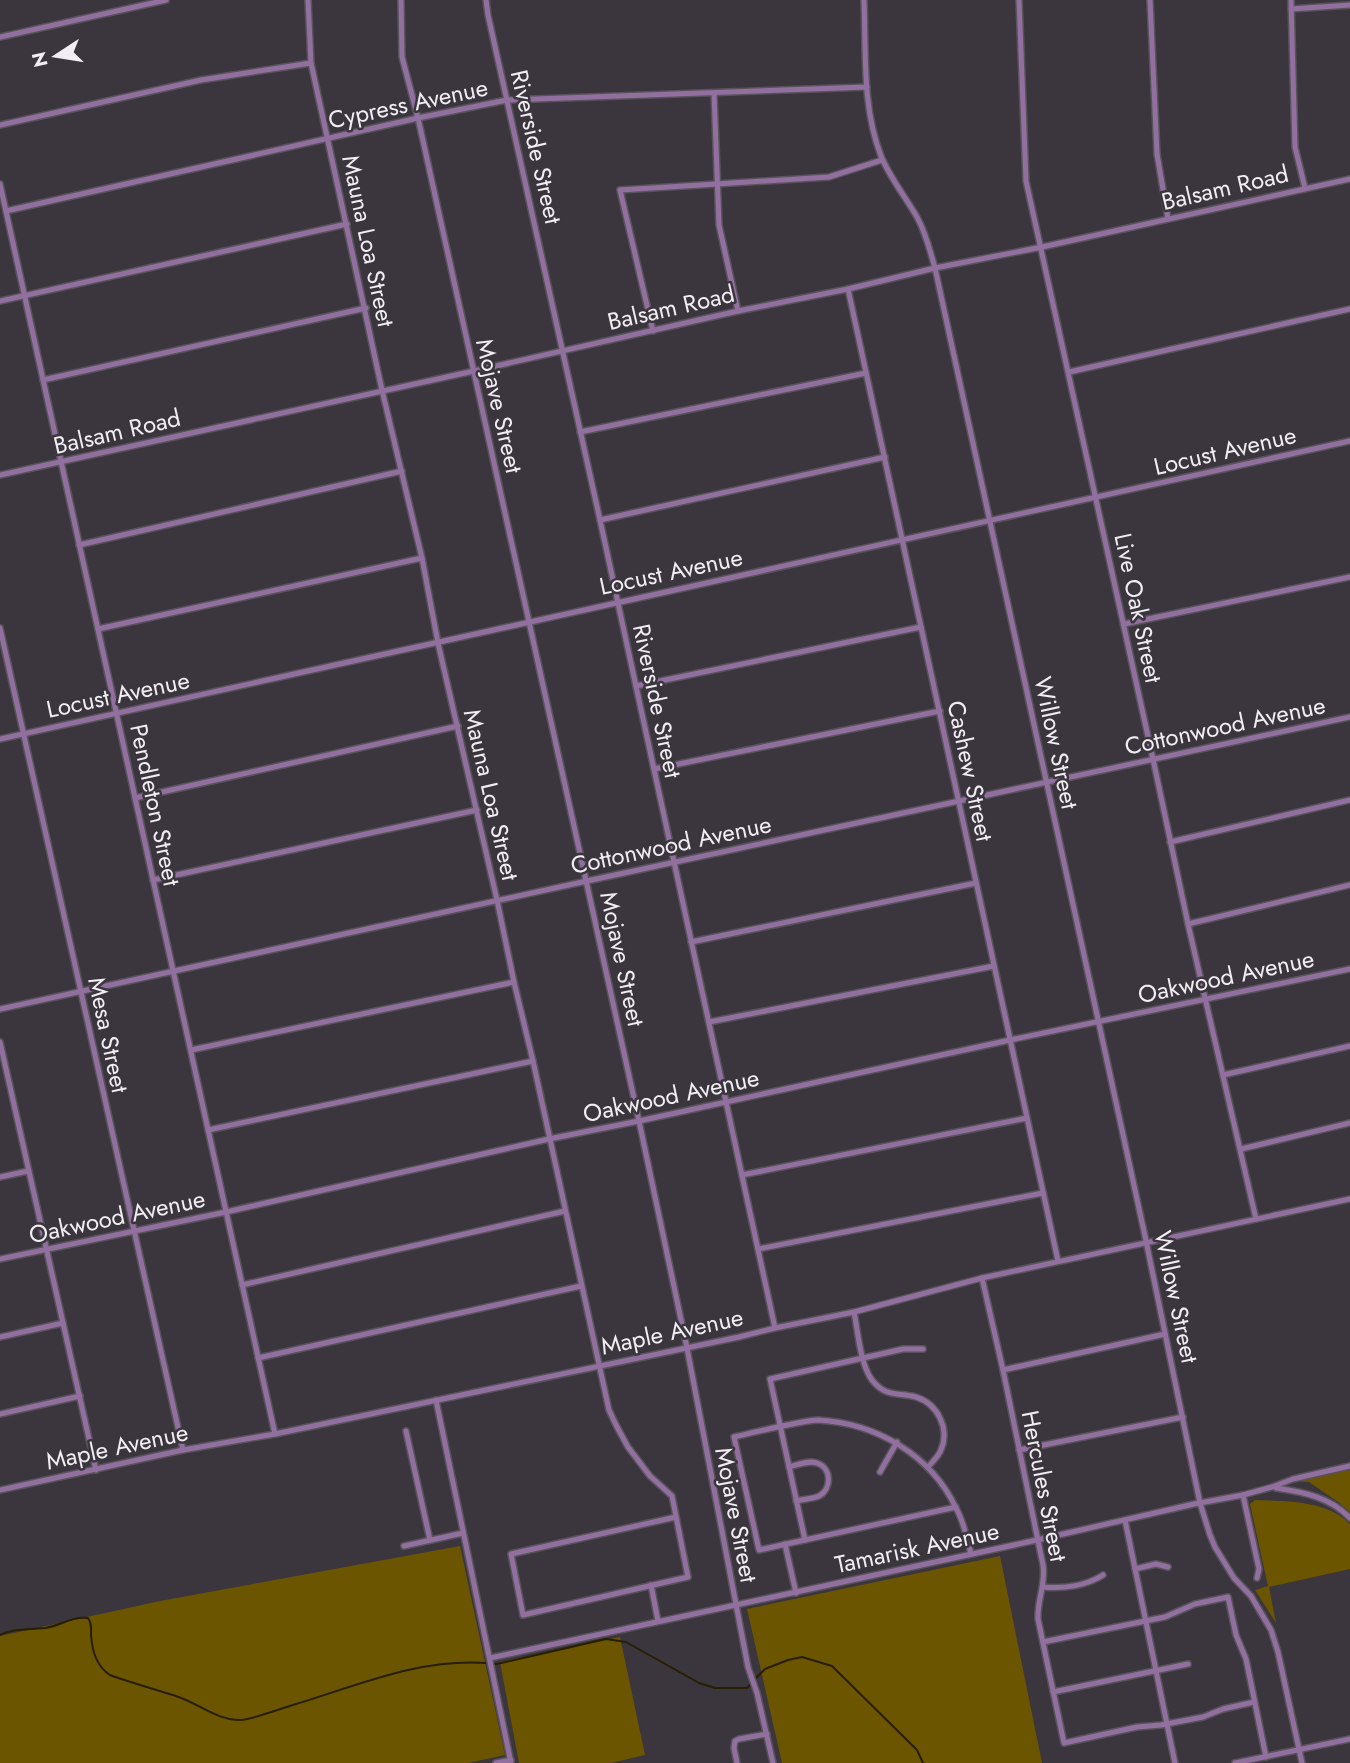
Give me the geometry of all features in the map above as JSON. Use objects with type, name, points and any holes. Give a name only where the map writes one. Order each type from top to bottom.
[{"type":"street","points":[[0,37],[166,0]]},
{"type":"street","name":"Mauna Loa Street","points":[[308,0],[311,63],[599,1366],[616,1425],[628,1447],[650,1476],[671,1496],[676,1517],[688,1577],[651,1585]]},
{"type":"street","name":"Mojave Street","points":[[401,0],[402,57],[418,118],[587,881],[687,1348],[735,1606],[773,1763]]},
{"type":"street","name":"Riverside Street","points":[[486,0],[775,1328]]},
{"type":"street","name":"Willow Street","points":[[864,0],[867,87],[872,129],[890,174],[922,226],[935,268],[1147,1243],[1200,1503]]},
{"type":"street","name":"Live Oak Street","points":[[1019,0],[1026,181],[1188,924],[1256,1219]]},
{"type":"street","points":[[1150,0],[1157,154],[1168,219]]},
{"type":"street","points":[[1291,0],[1295,147],[1305,188]]},
{"type":"street","points":[[1292,9],[1350,5]]},
{"type":"street","points":[[0,125],[201,80],[311,63]]},
{"type":"street","name":"Cypress Avenue","points":[[6,211],[507,100],[867,87]]},
{"type":"street","points":[[714,93],[719,225],[738,311]]},
{"type":"street","points":[[653,331],[620,190],[829,177],[883,160]]},
{"type":"street","name":"Balsam Road","points":[[0,475],[738,311],[1350,179]]},
{"type":"street","name":"Pendleton Street","points":[[0,184],[275,1434]]},
{"type":"street","points":[[0,301],[347,224]]},
{"type":"street","name":"Cashew Street","points":[[848,289],[1058,1261]]},
{"type":"street","points":[[43,380],[366,308]]},
{"type":"street","points":[[1069,372],[1350,309]]},
{"type":"street","points":[[580,432],[866,373]]},
{"type":"street","name":"Locust Avenue","points":[[0,739],[1350,441]]},
{"type":"street","points":[[600,520],[885,457]]},
{"type":"street","points":[[79,545],[402,471]]},
{"type":"street","points":[[98,629],[422,558]]},
{"type":"street","points":[[1124,624],[1350,577]]},
{"type":"street","points":[[636,686],[921,627]]},
{"type":"street","name":"Mesa Street","points":[[0,628],[183,1450]]},
{"type":"street","points":[[654,769],[940,711]]},
{"type":"street","name":"Cottonwood Avenue","points":[[0,1009],[1350,717]]},
{"type":"street","points":[[135,798],[458,726]]},
{"type":"street","points":[[1170,842],[1350,800]]},
{"type":"street","points":[[153,880],[477,810]]},
{"type":"street","points":[[691,942],[976,883]]},
{"type":"street","points":[[1188,924],[1350,886]]},
{"type":"street","points":[[709,1022],[994,965]]},
{"type":"street","name":"Oakwood Avenue","points":[[0,1259],[1350,968]]},
{"type":"street","points":[[191,1050],[514,982]]},
{"type":"street","points":[[0,1042],[96,1470]]},
{"type":"street","points":[[1223,1075],[1350,1046]]},
{"type":"street","points":[[208,1130],[533,1061]]},
{"type":"street","points":[[0,1093],[10,1091]]},
{"type":"street","points":[[742,1175],[1027,1118]]},
{"type":"street","points":[[1241,1149],[1350,1124]]},
{"type":"street","points":[[0,1177],[28,1171]]},
{"type":"street","points":[[758,1249],[1043,1193]]},
{"type":"street","name":"Maple Avenue","points":[[0,1490],[739,1337],[854,1312],[982,1278],[1350,1199]]},
{"type":"street","points":[[242,1285],[565,1211]]},
{"type":"street","name":"Hercules Street","points":[[982,1278],[1044,1576],[1038,1610],[1064,1743],[1137,1727],[1167,1724]]},
{"type":"street","points":[[258,1358],[581,1286]]},
{"type":"street","points":[[854,1312],[864,1359],[872,1380],[890,1394],[916,1397],[937,1412],[944,1427],[943,1447],[928,1467]]},
{"type":"street","points":[[0,1337],[63,1323]]},
{"type":"street","points":[[1003,1370],[1165,1334]]},
{"type":"street","points":[[805,1540],[770,1379],[904,1349],[923,1349]]},
{"type":"street","points":[[0,1414],[80,1396]]},
{"type":"street","points":[[436,1400],[511,1761],[496,1763]]},
{"type":"street","points":[[1019,1450],[1183,1417]]},
{"type":"street","points":[[956,1507],[759,1550],[734,1437],[817,1420],[861,1427],[897,1442],[928,1467],[943,1486],[956,1507],[965,1528],[971,1554]]},
{"type":"street","points":[[406,1430],[430,1540]]},
{"type":"street","points":[[880,1472],[897,1442]]},
{"type":"street","points":[[789,1467],[816,1462],[824,1467],[828,1475],[829,1483],[823,1493],[796,1501]]},
{"type":"street","name":"Tamarisk Avenue","points":[[490,1658],[1037,1540],[1243,1494],[1350,1466]]},
{"type":"street","points":[[1272,1487],[1323,1498],[1350,1518]]},
{"type":"street","points":[[1243,1494],[1259,1569],[1257,1578]]},
{"type":"street","points":[[1200,1503],[1215,1548],[1234,1578],[1251,1596],[1270,1630],[1278,1652],[1302,1763]]},
{"type":"street","points":[[658,1621],[651,1585],[523,1615],[511,1554],[676,1517]]},
{"type":"street","points":[[1125,1520],[1175,1763]]},
{"type":"street","points":[[404,1546],[463,1533]]},
{"type":"street","points":[[785,1544],[796,1593]]},
{"type":"street","points":[[1135,1569],[1156,1564],[1168,1567]]},
{"type":"street","points":[[1043,1587],[1060,1588],[1093,1581],[1103,1575]]},
{"type":"street","points":[[1043,1642],[1165,1617],[1195,1604],[1228,1597],[1236,1635],[1246,1659],[1266,1757]]},
{"type":"street","points":[[1054,1692],[1188,1664]]},
{"type":"street","points":[[1167,1724],[1254,1702]]},
{"type":"street","points":[[737,1763],[735,1741],[767,1734]]},
{"type":"street","points":[[1235,1763],[1350,1739]]},
{"type":"shaded area","points":[[1350,1468],[1350,1512],[1309,1482],[1295,1481]]},
{"type":"shaded area","points":[[1255,1500],[1318,1506],[1341,1516],[1350,1524],[1350,1569],[1269,1587],[1276,1623],[1255,1590],[1268,1586],[1250,1504]]},
{"type":"shaded area","points":[[460,1546],[505,1755],[468,1763],[0,1763],[0,1636],[160,1601]]},
{"type":"shaded area","points":[[1000,1556],[1042,1763],[782,1763],[747,1609]]},
{"type":"shaded area","points":[[620,1637],[645,1755],[611,1763],[519,1763],[500,1662]]},
{"type":"waterway","points":[[0,1635],[88,1618],[96,1658],[110,1675],[176,1696],[223,1717],[240,1720],[390,1674],[437,1665],[487,1663]]},
{"type":"waterway","points":[[492,1664],[606,1639],[626,1642],[699,1683],[715,1688],[747,1688],[750,1685]]},
{"type":"waterway","points":[[754,1680],[765,1669],[802,1657],[832,1666],[917,1750],[923,1763]]}]
